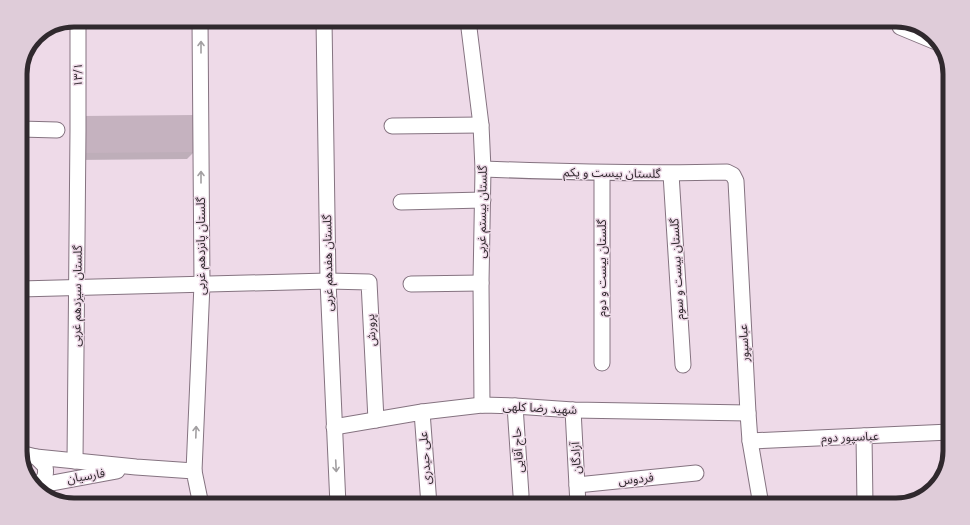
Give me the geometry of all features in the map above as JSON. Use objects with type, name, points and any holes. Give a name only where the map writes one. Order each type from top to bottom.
[{"type":"street","name":"۱۳/۱","points":[[78,27],[78,130]]},
{"type":"street","name":"گلستان پانزدهم غربی","points":[[194,471],[202,284],[200,27]]},
{"type":"street","name":"گلستان هفدهم غربی","points":[[324,27],[328,281],[338,498]]},
{"type":"street","name":"گلستان بیستم غربی","points":[[469,27],[481,125],[483,169],[481,283],[482,405]]},
{"type":"street","points":[[900,27],[925,37]]},
{"type":"street","points":[[392,126],[481,125]]},
{"type":"street","points":[[27,129],[57,130]]},
{"type":"street","name":"گلستان سیزدهم غربی","points":[[75,462],[78,130]]},
{"type":"street","name":"گلستان بیست و یکم","points":[[483,169],[672,174],[727,172],[733,175],[736,181]]},
{"type":"street","name":"گلستان بیست و دوم","points":[[602,173],[602,363]]},
{"type":"street","name":"گلستان بیست و سوم","points":[[672,174],[683,365]]},
{"type":"street","name":"عباسپور","points":[[736,181],[750,441],[760,498]]},
{"type":"street","points":[[401,202],[483,200]]},
{"type":"street","points":[[27,289],[328,281]]},
{"type":"street","name":"پرورش","points":[[328,281],[369,282],[376,420]]},
{"type":"street","points":[[411,284],[481,283]]},
{"type":"street","name":"شهید رضا کلهی","points":[[334,427],[422,412],[482,405],[573,410],[748,413]]},
{"type":"street","name":"حاج آقایی","points":[[515,406],[521,495]]},
{"type":"street","name":"آزادگان","points":[[573,410],[578,498]]},
{"type":"street","name":"علی حیدری","points":[[422,412],[428,498]]},
{"type":"street","name":"عباسپور دوم","points":[[750,441],[943,432]]},
{"type":"street","points":[[864,436],[865,498]]},
{"type":"street","name":"فارسیان","points":[[27,455],[75,462],[194,471]]},
{"type":"street","points":[[36,457],[46,466],[44,479],[40,482]]},
{"type":"street","name":"فارسیان","points":[[42,485],[136,467]]},
{"type":"street","points":[[194,471],[200,498]]},
{"type":"street","name":"فردوس","points":[[577,485],[696,472]]},
{"type":"building","points":[[195,115],[195,152],[82,153],[82,116]]}]
